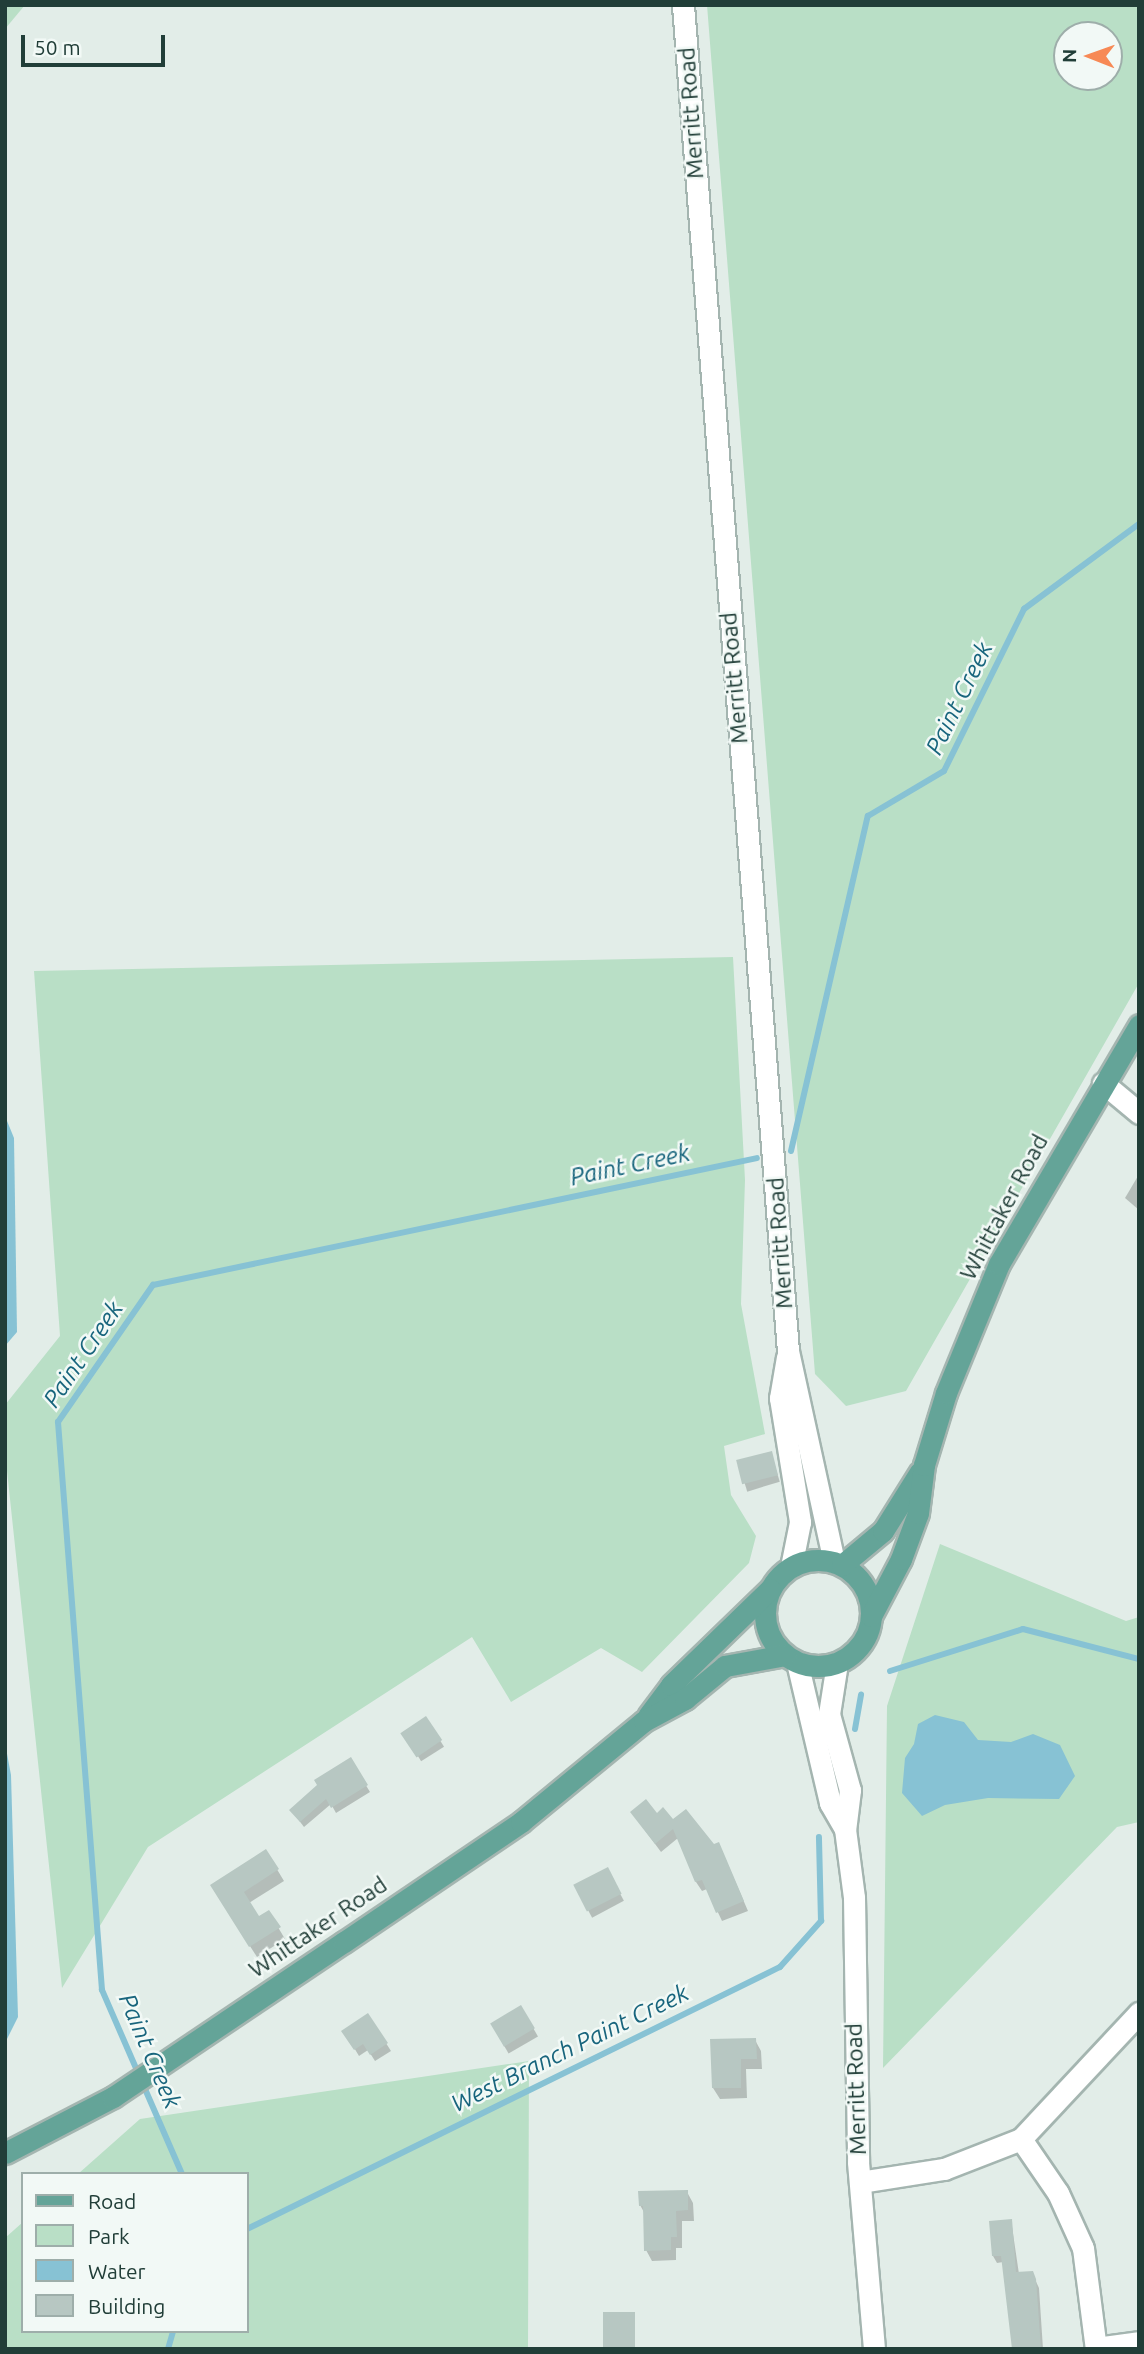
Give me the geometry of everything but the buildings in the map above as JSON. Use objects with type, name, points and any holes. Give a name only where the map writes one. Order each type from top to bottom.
[{"type":"main road","name":"Whittaker Road","points":[[871,1616],[914,1524],[924,1465],[946,1393],[999,1264],[1139,1024]]},
{"type":"main road","name":"Whittaker Road","points":[[838,1564],[883,1531],[924,1465]]},
{"type":"main road","points":[[805,1561],[838,1564],[864,1586],[871,1616],[861,1645],[837,1663],[810,1666],[791,1659],[771,1638],[765,1618],[770,1589],[791,1567],[805,1561]]},
{"type":"main road","name":"Whittaker Road","points":[[644,1721],[671,1685],[770,1589]]},
{"type":"main road","name":"Whittaker Road","points":[[5,2153],[113,2098],[521,1822],[644,1721],[685,1699],[725,1666],[791,1659]]},
{"type":"street","name":"Merritt Road","points":[[683,5],[788,1351],[838,1564]]},
{"type":"street","points":[[1103,1083],[1139,1112]]},
{"type":"street","name":"Merritt Road","points":[[788,1351],[780,1398],[800,1522],[791,1567]]},
{"type":"street","name":"Merritt Road","points":[[791,1659],[830,1803],[845,1829]]},
{"type":"street","name":"Merritt Road","points":[[837,1663],[829,1714],[850,1790],[845,1829],[854,1897],[860,2182],[874,2349]]},
{"type":"street","points":[[860,2182],[944,2168],[1021,2139],[1139,2013]]},
{"type":"street","points":[[1021,2139],[1058,2193],[1083,2248],[1096,2348],[1139,2342]]},
{"type":"green space","points":[[5,5],[25,5],[5,29]]},
{"type":"green space","points":[[707,5],[1139,5],[1139,983],[906,1391],[846,1406],[815,1374]]},
{"type":"green space","points":[[733,957],[745,1180],[741,1304],[765,1434],[724,1446],[731,1495],[756,1536],[749,1563],[642,1672],[601,1648],[511,1702],[472,1637],[148,1847],[62,1988],[5,1452],[5,1405],[60,1336],[34,971]]},
{"type":"green space","points":[[940,1544],[1126,1621],[1139,1617],[1139,1822],[1117,1827],[883,2068],[887,1706]]},
{"type":"green space","points":[[529,2061],[528,2349],[5,2349],[5,2238],[21,2224],[21,2333],[248,2333],[248,2172],[80,2172],[140,2119]]},
{"type":"water","points":[[5,1116],[14,1138],[17,1332],[5,1346]]},
{"type":"water","points":[[935,1715],[964,1722],[978,1740],[1011,1742],[1033,1734],[1060,1745],[1075,1776],[1059,1799],[988,1798],[945,1805],[922,1816],[902,1793],[905,1758],[914,1744],[918,1724]]},
{"type":"water","points":[[5,1743],[11,1775],[18,2017],[5,2043]]},
{"type":"waterway","name":"Paint Creek","points":[[791,1151],[868,816],[944,771],[1024,609],[1139,524]]},
{"type":"waterway","name":"Paint Creek","points":[[181,2172],[102,1990],[58,1422],[153,1285],[757,1158]]},
{"type":"waterway","name":"West Branch Paint Creek","points":[[890,1671],[1023,1629],[1139,1659]]},
{"type":"waterway","name":"West Branch Paint Creek","points":[[855,1729],[861,1695]]},
{"type":"waterway","name":"West Branch Paint Creek","points":[[248,2229],[780,1967],[821,1921],[819,1837]]},
{"type":"waterway","name":"Paint Creek","points":[[168,2349],[172,2333]]}]
